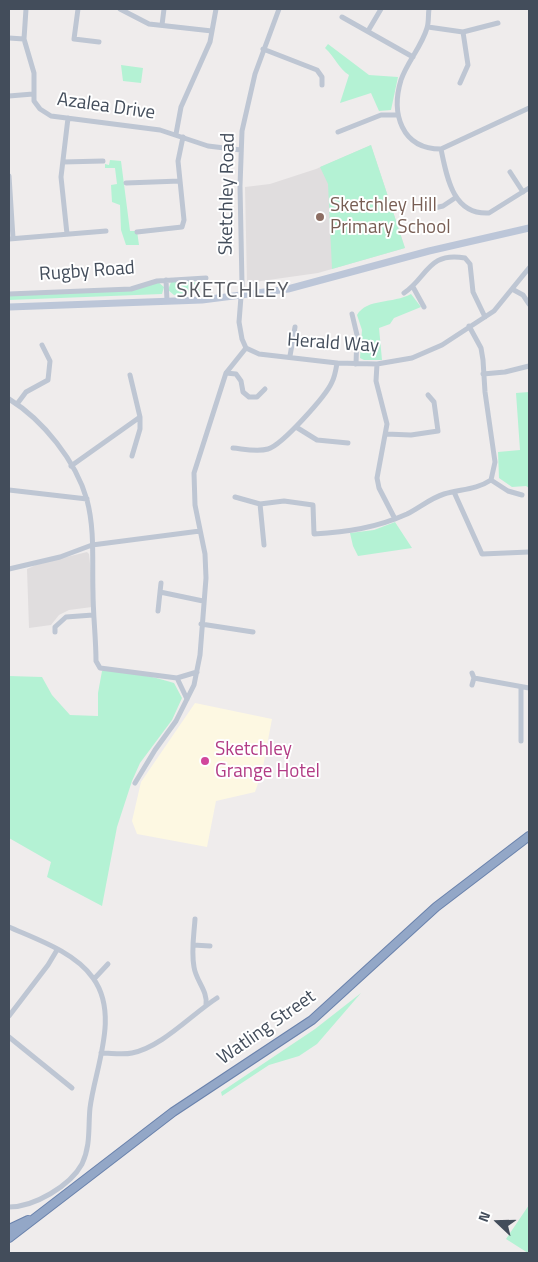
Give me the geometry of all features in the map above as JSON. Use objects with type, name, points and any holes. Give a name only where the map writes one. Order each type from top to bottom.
[{"type":"highway","name":"Watling Street","points":[[37,1216],[173,1112],[312,1020],[436,907],[529,836]]},
{"type":"highway","points":[[9,1229],[37,1216]]},
{"type":"highway","points":[[9,1238],[37,1216]]},
{"type":"main road","name":"Rugby Road","points":[[9,307],[241,296],[322,281],[429,251],[529,228]]},
{"type":"street","name":"Azalea Drive","points":[[26,9],[24,39],[34,73],[34,102],[40,109],[51,116],[160,130],[208,146],[241,150]]},
{"type":"street","points":[[78,9],[74,40],[98,42]]},
{"type":"street","points":[[120,9],[149,24],[212,31]]},
{"type":"street","points":[[162,26],[164,9]]},
{"type":"street","points":[[176,134],[181,108],[205,54],[216,9]]},
{"type":"street","name":"Sketchley Road","points":[[241,296],[241,150],[248,104],[262,49],[279,9]]},
{"type":"street","points":[[368,31],[381,9]]},
{"type":"street","points":[[428,9],[428,27],[401,79],[397,115],[407,136],[418,145],[431,149],[441,149],[529,108]]},
{"type":"street","points":[[342,16],[413,57]]},
{"type":"street","points":[[428,27],[464,32],[498,23]]},
{"type":"street","points":[[460,83],[468,65],[464,32]]},
{"type":"street","points":[[9,38],[24,39]]},
{"type":"street","points":[[262,49],[317,70],[322,77],[322,85]]},
{"type":"street","points":[[9,96],[33,94]]},
{"type":"street","points":[[338,132],[381,115],[397,115]]},
{"type":"street","points":[[66,234],[61,177],[68,118]]},
{"type":"street","points":[[137,232],[182,227],[184,220],[178,161],[183,137]]},
{"type":"street","points":[[441,149],[455,198],[468,210],[489,214],[529,188]]},
{"type":"street","points":[[63,162],[103,161]]},
{"type":"street","points":[[510,172],[523,192]]},
{"type":"street","points":[[9,176],[11,238],[66,234],[97,235],[106,232]]},
{"type":"street","points":[[126,183],[180,181]]},
{"type":"street","points":[[426,210],[443,206],[455,198]]},
{"type":"street","points":[[404,293],[413,287],[427,267],[436,261],[446,258],[465,258],[470,264],[473,292],[485,317]]},
{"type":"street","name":"Herald Way","points":[[246,348],[254,353],[356,364],[377,364],[422,354],[442,345],[500,306],[529,268]]},
{"type":"street","name":"Rugby Road","points":[[9,294],[130,289],[157,280],[203,278],[201,286]]},
{"type":"street","points":[[166,280],[167,301]]},
{"type":"street","points":[[413,287],[424,307]]},
{"type":"street","points":[[512,289],[523,295],[529,304]]},
{"type":"street","points":[[134,784],[176,721],[188,699],[197,672],[206,578],[205,554],[195,505],[194,473],[226,373],[246,348],[242,339],[239,322],[241,296]]},
{"type":"street","points":[[352,314],[357,335],[356,364]]},
{"type":"street","points":[[234,498],[260,504],[284,501],[313,505],[314,534],[370,528],[395,520],[442,494],[482,486],[491,480],[495,462],[481,348],[469,326]]},
{"type":"street","points":[[290,356],[295,328]]},
{"type":"street","points":[[17,404],[26,392],[48,380],[50,361],[42,345]]},
{"type":"street","points":[[233,448],[259,451],[270,449],[284,440],[332,383],[338,363]]},
{"type":"street","points":[[377,364],[376,382],[387,424],[377,478],[379,488],[395,520]]},
{"type":"street","points":[[483,374],[505,372],[529,366]]},
{"type":"street","points":[[226,373],[236,374],[241,381],[242,392],[249,397],[257,397],[265,389]]},
{"type":"street","points":[[130,375],[140,417],[140,428],[132,456]]},
{"type":"street","points":[[386,434],[411,436],[438,431],[434,402],[428,395]]},
{"type":"street","points":[[9,399],[40,423],[71,466],[86,499],[92,545],[96,661],[100,668],[177,678],[197,672]]},
{"type":"street","points":[[71,466],[140,417]]},
{"type":"street","points":[[296,428],[317,440],[348,443]]},
{"type":"street","points":[[491,480],[508,491],[522,495]]},
{"type":"street","points":[[9,490],[86,499]]},
{"type":"street","points":[[454,492],[482,554],[529,552]]},
{"type":"street","points":[[260,504],[264,544]]},
{"type":"street","points":[[9,569],[60,557],[92,545],[200,532]]},
{"type":"street","points":[[158,611],[161,583]]},
{"type":"street","points":[[160,592],[203,601]]},
{"type":"street","points":[[55,632],[55,627],[66,617],[93,615]]},
{"type":"street","points":[[201,624],[253,632]]},
{"type":"street","points":[[472,684],[473,676],[529,688]]},
{"type":"street","points":[[177,678],[188,699]]},
{"type":"street","points":[[521,686],[521,741]]},
{"type":"street","points":[[195,919],[194,966],[198,982],[206,995],[206,1004]]},
{"type":"street","points":[[9,928],[73,959],[94,979],[104,1003],[101,1053],[90,1107],[89,1143],[81,1165],[68,1180],[36,1201],[9,1206]]},
{"type":"street","points":[[193,945],[210,946]]},
{"type":"street","points":[[9,1016],[48,966],[56,950]]},
{"type":"street","points":[[94,979],[108,964]]},
{"type":"street","points":[[101,1053],[130,1054],[140,1051],[152,1045],[206,1004],[217,998]]},
{"type":"street","points":[[9,1037],[72,1088]]},
{"type":"shaded area","name":"Sketchley Hill Primary School","points":[[371,145],[405,248],[318,273],[247,283],[245,187],[270,184],[316,169]]},
{"type":"shaded area","points":[[87,552],[89,554],[92,582],[92,607],[69,610],[59,615],[51,625],[29,628],[27,569],[38,564]]},
{"type":"shaded area","points":[[195,703],[272,719],[262,772],[255,792],[216,801],[207,847],[137,834],[132,821],[141,782]]},
{"type":"green space","points":[[328,44],[369,75],[398,77],[391,110],[379,111],[371,93],[340,103],[349,75],[342,70],[325,48]]},
{"type":"green space","points":[[121,65],[143,68],[141,83],[123,81]]},
{"type":"green space","points":[[371,145],[405,248],[332,269],[328,184],[320,167]]},
{"type":"green space","points":[[110,160],[121,161],[130,231],[137,231],[139,245],[126,245],[121,230],[120,205],[112,202],[111,185],[117,184],[115,168],[105,168],[105,164],[109,165]]},
{"type":"green space","points":[[192,280],[198,285],[200,293],[174,295],[168,290],[171,282]]},
{"type":"green space","points":[[158,282],[164,287],[162,294],[9,300],[9,295],[131,290]]},
{"type":"green space","points":[[411,294],[421,307],[394,318],[390,324],[379,328],[382,360],[364,360],[360,358],[362,330],[357,315],[367,306]]},
{"type":"green space","points":[[529,392],[529,488],[526,486],[512,487],[499,478],[498,452],[520,450],[516,393]]},
{"type":"green space","points":[[395,522],[412,548],[358,556],[350,533],[374,530]]},
{"type":"green space","points":[[102,671],[139,674],[174,683],[182,698],[172,720],[140,763],[132,781],[117,827],[102,906],[47,877],[51,862],[9,838],[9,676],[42,677],[52,695],[70,715],[98,716],[98,693]]},
{"type":"green space","points":[[361,993],[317,1044],[299,1056],[269,1065],[222,1096],[221,1092],[315,1029]]},
{"type":"green space","points":[[529,1205],[529,1253],[528,1253],[506,1239]]},
{"type":"place","name":"Sketchley Hill Primary School","points":[[320,217]]},
{"type":"place","name":"Sketchley Grange Hotel","points":[[205,761]]},
{"type":"district","name":"SKETCHLEY","points":[[233,292]]}]
